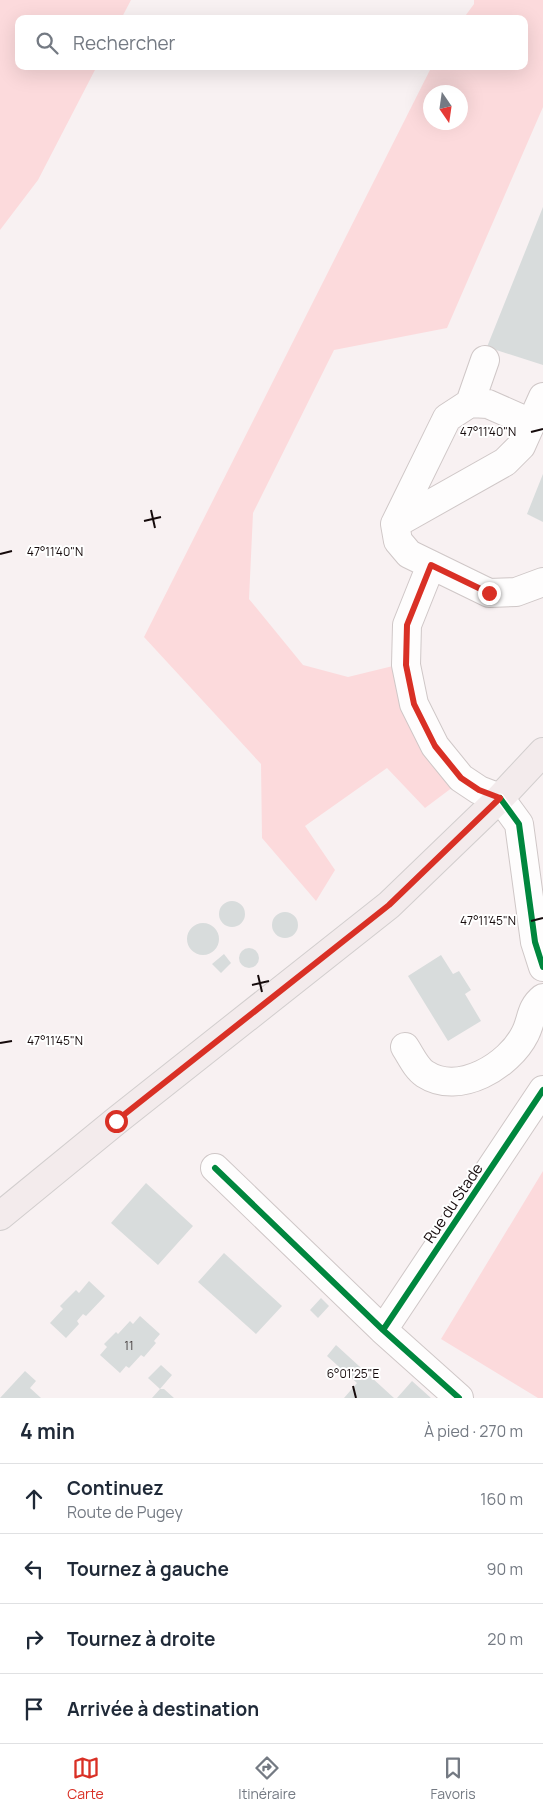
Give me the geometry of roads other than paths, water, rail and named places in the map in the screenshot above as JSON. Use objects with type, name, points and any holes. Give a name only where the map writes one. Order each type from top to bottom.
[{"type":"main road","points":[[0,1216],[116,1121],[389,905],[500,798],[543,752]]},
{"type":"street","points":[[470,404],[485,360]]},
{"type":"street","points":[[395,524],[505,462],[520,446],[543,397]]},
{"type":"street","points":[[531,424],[488,404],[470,404],[447,418],[395,524],[398,541],[409,554],[489,593],[516,592],[543,582]]},
{"type":"street","points":[[431,565],[407,625],[406,665],[414,704],[435,746],[461,778],[479,790],[500,798],[519,824],[535,942],[543,967]]},
{"type":"street","points":[[405,1047],[424,1073],[435,1079],[448,1082],[465,1080],[489,1071],[506,1059],[525,1034],[536,1003],[543,998]]},
{"type":"street","name":"Rue du Stade","points":[[383,1330],[543,1090]]},
{"type":"street","points":[[214,1168],[383,1330],[459,1398]]}]
